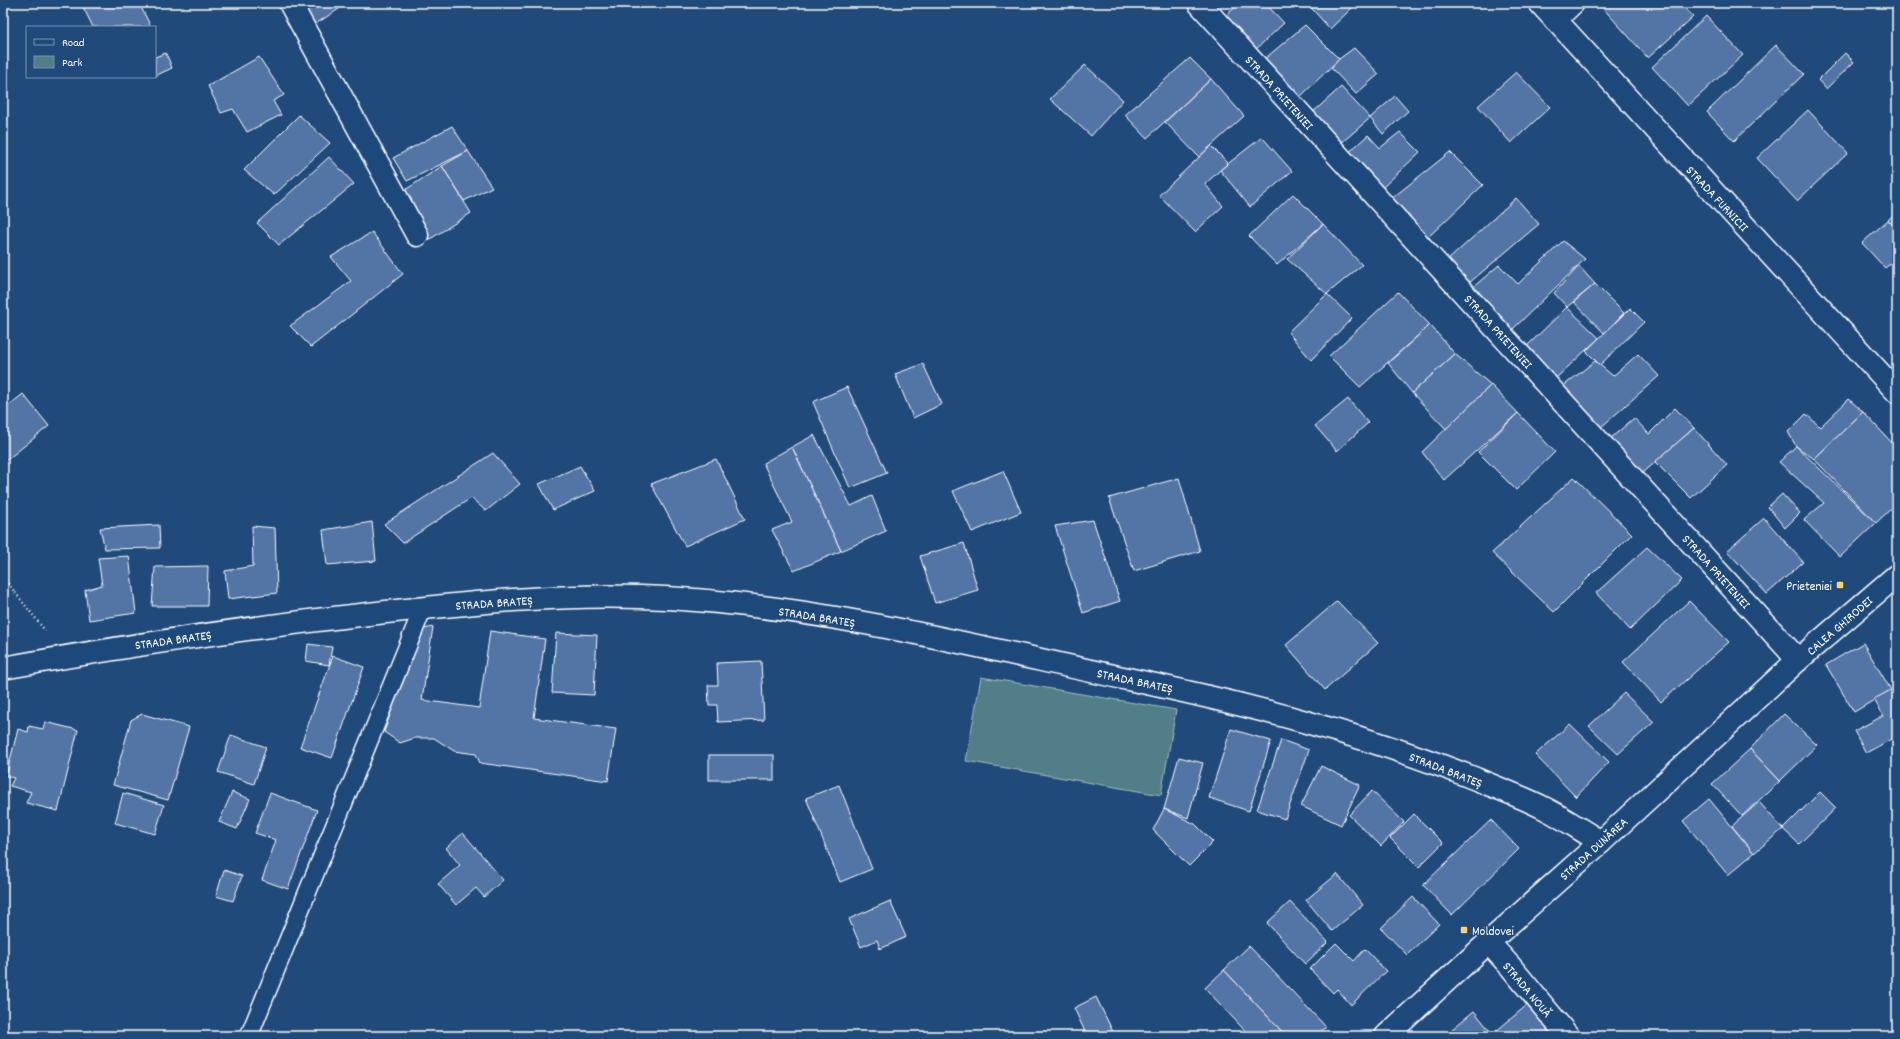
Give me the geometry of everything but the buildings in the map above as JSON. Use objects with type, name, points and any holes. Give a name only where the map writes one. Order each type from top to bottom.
[{"type":"street","points":[[290,3],[417,235]]},
{"type":"street","name":"STRADA PRIETENIEI","points":[[1199,3],[1798,660]]},
{"type":"street","name":"STRADA FURNICII","points":[[1540,3],[1897,392]]},
{"type":"street","points":[[1555,20],[1574,3]]},
{"type":"street","name":"CALEA GHIRODEI","points":[[1798,660],[1897,575]]},
{"type":"street","name":"STRADA BRATEȘ","points":[[3,668],[163,640],[317,619],[485,602],[566,597],[641,597],[720,603],[804,613],[896,630],[1176,689],[1279,714],[1373,742],[1450,769],[1545,808],[1600,842]]},
{"type":"street","name":"STRADA DUNĂREA","points":[[1386,1036],[1798,660]]},
{"type":"street","name":"STRADA NOUĂ","points":[[1488,942],[1568,1036]]},
{"type":"lane","points":[[249,1036],[423,608]]},
{"type":"path","points":[[3,576],[66,657]]},
{"type":"green space","points":[[981,677],[1176,710],[1161,795],[966,761]]},
{"type":"place","name":"Prieteniei","points":[[1840,585]]},
{"type":"place","name":"Moldovei","points":[[1464,930]]}]
